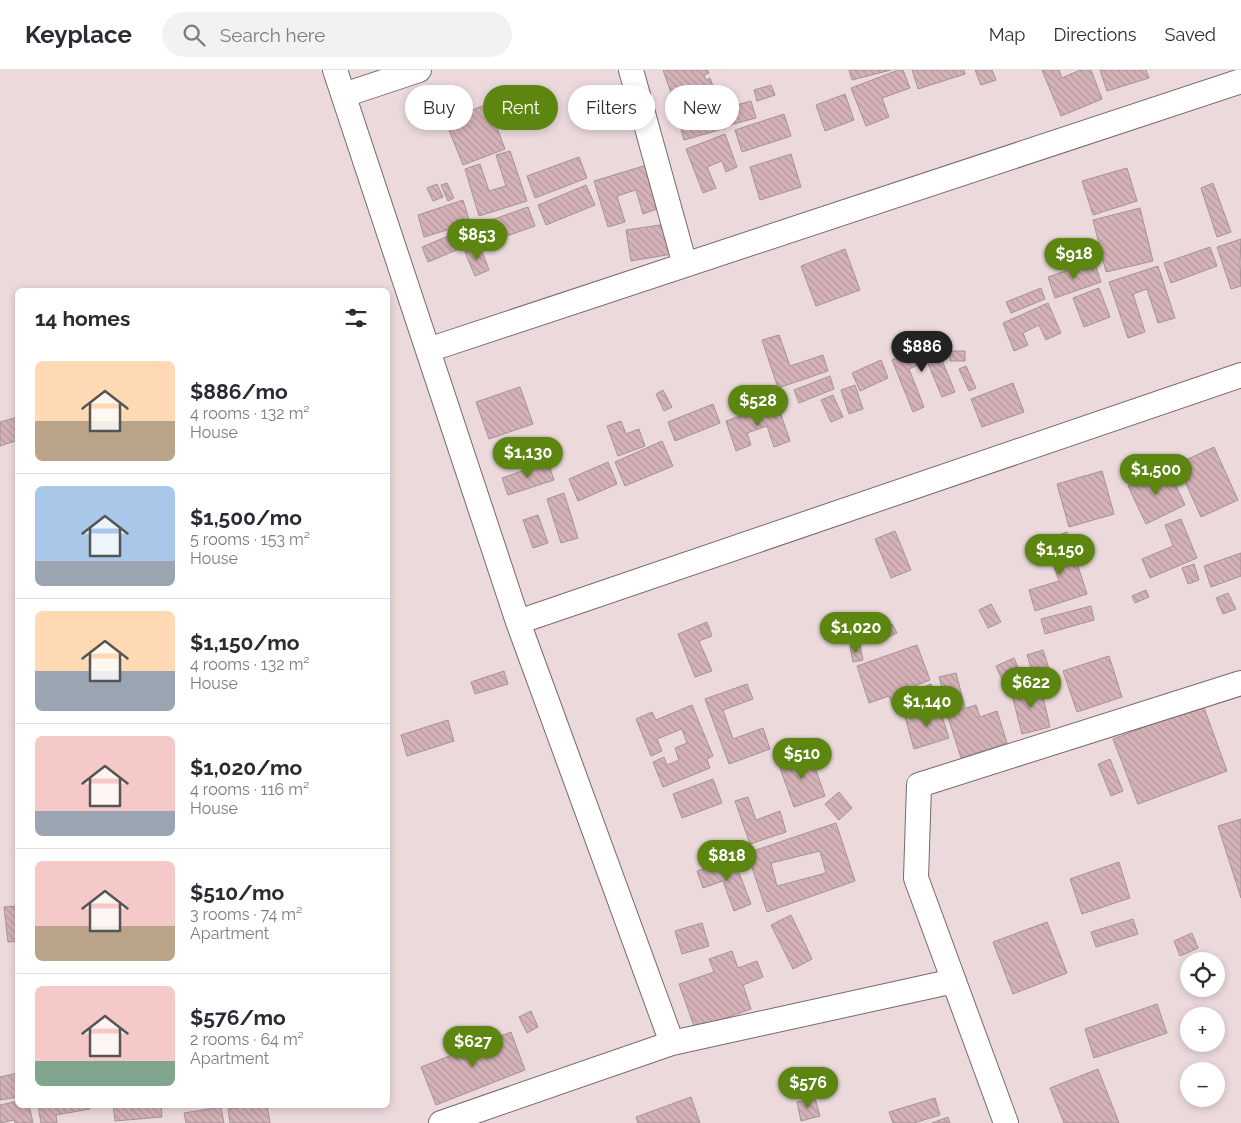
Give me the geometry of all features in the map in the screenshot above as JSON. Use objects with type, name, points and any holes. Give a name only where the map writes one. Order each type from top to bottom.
[{"type":"street","points":[[335,70],[518,622],[672,1043]]},
{"type":"street","points":[[344,95],[419,70]]},
{"type":"street","points":[[631,70],[685,265]]},
{"type":"street","points":[[428,350],[1241,81]]},
{"type":"street","points":[[518,622],[1241,375]]},
{"type":"street","points":[[1006,1123],[916,878],[919,785],[1241,683]]},
{"type":"street","points":[[441,1123],[672,1043],[954,981]]},
{"type":"building","points":[[663,70],[708,70],[709,73],[704,75],[706,80],[710,78],[712,85],[668,85]]},
{"type":"building","points":[[849,70],[891,70],[852,80]]},
{"type":"building","points":[[898,70],[903,70],[910,88],[882,98],[889,117],[866,126],[851,88]]},
{"type":"building","points":[[912,70],[964,70],[965,74],[918,89]]},
{"type":"building","points":[[975,70],[992,70],[996,80],[981,85]]},
{"type":"building","points":[[1042,70],[1059,70],[1062,78],[1080,70],[1091,70],[1102,99],[1061,116]]},
{"type":"building","points":[[1100,70],[1146,70],[1149,78],[1107,91]]},
{"type":"building","points":[[771,85],[775,95],[757,101],[754,90]]},
{"type":"building","points":[[845,94],[854,120],[825,131],[816,105]]},
{"type":"building","points":[[751,101],[756,118],[739,123],[739,104]]},
{"type":"building","points":[[483,106],[483,130],[498,130],[505,149],[463,165],[449,130],[473,130],[473,110]]},
{"type":"building","points":[[784,114],[791,136],[742,152],[735,130]]},
{"type":"building","points":[[681,130],[719,130],[684,140]]},
{"type":"building","points":[[725,134],[737,167],[726,172],[722,161],[707,167],[716,188],[703,193],[686,149]]},
{"type":"building","points":[[510,151],[527,201],[479,216],[465,169],[480,164],[489,191],[506,186],[496,155]]},
{"type":"building","points":[[791,154],[801,187],[760,200],[750,167]]},
{"type":"building","points":[[579,157],[587,178],[535,198],[527,176]]},
{"type":"building","points":[[650,164],[663,207],[643,214],[636,190],[617,196],[625,222],[608,227],[594,181]]},
{"type":"building","points":[[1127,168],[1137,201],[1093,215],[1082,181]]},
{"type":"building","points":[[447,183],[454,198],[448,201],[441,185]]},
{"type":"building","points":[[1213,183],[1231,232],[1217,237],[1201,188]]},
{"type":"building","points":[[437,184],[443,197],[433,201],[427,188]]},
{"type":"building","points":[[586,185],[595,205],[546,225],[538,205]]},
{"type":"building","points":[[463,200],[470,223],[424,237],[418,215]]},
{"type":"building","points":[[528,207],[535,226],[490,242],[483,223]]},
{"type":"building","points":[[1140,208],[1153,261],[1106,272],[1093,220]]},
{"type":"building","points":[[667,224],[672,254],[631,261],[626,230]]},
{"type":"building","points":[[472,226],[478,241],[428,262],[422,247]]},
{"type":"building","points":[[1241,239],[1241,286],[1231,289],[1217,247]]},
{"type":"building","points":[[480,246],[489,270],[475,276],[465,252]]},
{"type":"building","points":[[1210,247],[1217,266],[1171,283],[1164,263]]},
{"type":"building","points":[[845,249],[860,290],[816,306],[801,266]]},
{"type":"building","points":[[1094,261],[1101,282],[1055,298],[1048,277]]},
{"type":"building","points":[[1158,266],[1175,318],[1158,323],[1147,289],[1133,294],[1145,332],[1128,338],[1109,282]]},
{"type":"building","points":[[1041,288],[1045,299],[1011,313],[1006,302]]},
{"type":"building","points":[[1099,288],[1110,317],[1084,327],[1073,298]]},
{"type":"building","points":[[1048,303],[1061,333],[1046,340],[1039,325],[1023,333],[1028,345],[1014,351],[1003,323]]},
{"type":"building","points":[[779,335],[790,366],[823,355],[828,371],[778,388],[762,340]]},
{"type":"building","points":[[935,343],[955,392],[942,397],[927,361],[909,369],[924,407],[913,412],[892,360]]},
{"type":"building","points":[[950,351],[965,351],[965,361],[950,361]]},
{"type":"building","points":[[881,360],[888,378],[860,391],[852,373]]},
{"type":"building","points":[[966,366],[976,388],[969,391],[959,369]]},
{"type":"building","points":[[830,376],[834,389],[799,403],[794,390]]},
{"type":"building","points":[[1013,383],[1024,412],[982,427],[971,399]]},
{"type":"building","points":[[855,385],[863,409],[849,414],[841,390]]},
{"type":"building","points":[[520,387],[533,424],[489,439],[476,402]]},
{"type":"building","points":[[663,390],[672,407],[664,411],[656,394]]},
{"type":"building","points":[[833,395],[843,417],[831,422],[821,400]]},
{"type":"building","points":[[777,403],[790,441],[774,447],[767,426],[747,433],[751,445],[736,451],[726,421]]},
{"type":"building","points":[[713,404],[720,423],[675,441],[668,422]]},
{"type":"building","points":[[15,418],[15,441],[0,446],[0,422]]},
{"type":"building","points":[[621,421],[626,434],[639,429],[645,446],[618,456],[607,426]]},
{"type":"building","points":[[662,441],[673,466],[625,486],[615,462]]},
{"type":"building","points":[[1214,447],[1238,500],[1201,517],[1177,464]]},
{"type":"building","points":[[548,462],[554,480],[508,495],[502,478]]},
{"type":"building","points":[[608,462],[617,484],[578,501],[569,479]]},
{"type":"building","points":[[1167,467],[1185,505],[1146,524],[1128,486]]},
{"type":"building","points":[[1102,471],[1114,514],[1069,527],[1057,484]]},
{"type":"building","points":[[564,493],[578,538],[561,543],[547,499]]},
{"type":"building","points":[[538,515],[548,543],[533,548],[523,520]]},
{"type":"building","points":[[1181,519],[1197,558],[1150,578],[1142,559],[1173,546],[1165,525]]},
{"type":"building","points":[[895,531],[911,570],[891,578],[875,539]]},
{"type":"building","points":[[1067,532],[1087,594],[1035,611],[1029,590],[1059,581],[1045,540]]},
{"type":"building","points":[[1241,553],[1241,576],[1211,587],[1204,566]]},
{"type":"building","points":[[1194,564],[1199,580],[1188,584],[1182,568]]},
{"type":"building","points":[[1146,590],[1149,597],[1135,603],[1132,596]]},
{"type":"building","points":[[1228,593],[1236,609],[1223,614],[1216,598]]},
{"type":"building","points":[[991,604],[1001,622],[988,628],[979,610]]},
{"type":"building","points":[[1091,606],[1094,620],[1045,634],[1041,619]]},
{"type":"building","points":[[707,622],[712,636],[699,641],[712,671],[695,677],[678,634]]},
{"type":"building","points":[[892,624],[897,633],[889,637],[884,628]]},
{"type":"building","points":[[860,645],[863,660],[853,662],[850,647]]},
{"type":"building","points":[[917,645],[930,680],[896,693],[900,705],[893,708],[889,696],[869,703],[857,666]]},
{"type":"building","points":[[1043,650],[1052,678],[1036,683],[1027,655]]},
{"type":"building","points":[[1109,656],[1122,697],[1077,712],[1063,671]]},
{"type":"building","points":[[1014,658],[1024,681],[1006,689],[996,666]]},
{"type":"building","points":[[504,671],[508,684],[475,694],[471,682]]},
{"type":"building","points":[[956,673],[965,707],[949,712],[939,677]]},
{"type":"building","points":[[747,684],[753,699],[723,710],[733,739],[763,728],[770,749],[729,764],[705,699]]},
{"type":"building","points":[[931,684],[937,699],[907,711],[901,696]]},
{"type":"building","points":[[1040,684],[1050,727],[1022,734],[1011,691]]},
{"type":"building","points":[[692,705],[713,756],[707,759],[710,768],[663,787],[653,762],[664,757],[667,765],[679,760],[675,748],[687,743],[682,729],[657,739],[662,751],[651,756],[636,719],[652,712],[656,720]]},
{"type":"building","points":[[976,705],[980,717],[997,711],[1007,743],[961,758],[947,714]]},
{"type":"building","points":[[1203,705],[1227,771],[1138,804],[1113,739]]},
{"type":"building","points":[[939,707],[949,738],[914,749],[905,717]]},
{"type":"building","points":[[448,720],[454,741],[407,756],[401,735]]},
{"type":"building","points":[[810,753],[825,796],[794,807],[779,765]]},
{"type":"building","points":[[1110,759],[1123,791],[1111,796],[1098,764]]},
{"type":"building","points":[[713,779],[722,803],[682,818],[673,794]]},
{"type":"building","points":[[839,792],[852,808],[839,820],[825,804]]},
{"type":"building","points":[[748,797],[756,820],[780,811],[786,832],[750,844],[735,801]]},
{"type":"building","points":[[1241,819],[1241,898],[1218,826]]},
{"type":"building","points":[[836,823],[855,881],[767,912],[747,853]],"holes":[[[820,851],[826,873],[777,886],[771,863]]]},
{"type":"building","points":[[733,857],[751,904],[734,911],[723,881],[703,888],[697,871]]},
{"type":"building","points":[[1119,862],[1130,898],[1082,914],[1070,879]]},
{"type":"building","points":[[15,906],[15,941],[8,942],[4,907]]},
{"type":"building","points":[[791,915],[812,959],[793,969],[771,925]]},
{"type":"building","points":[[1133,919],[1138,934],[1096,947],[1091,932]]},
{"type":"building","points":[[1047,922],[1067,973],[1013,994],[993,942]]},
{"type":"building","points":[[702,923],[709,946],[682,954],[675,931]]},
{"type":"building","points":[[1192,933],[1198,948],[1189,952],[1180,952],[1180,956],[1174,941]]},
{"type":"building","points":[[732,951],[738,968],[757,961],[763,977],[743,985],[751,1009],[695,1029],[679,984],[714,972],[709,959]]},
{"type":"building","points":[[1157,1004],[1167,1033],[1094,1058],[1085,1029]]},
{"type":"building","points":[[531,1011],[538,1027],[527,1033],[519,1017]]},
{"type":"building","points":[[511,1032],[525,1070],[436,1105],[421,1067]]},
{"type":"building","points":[[1098,1069],[1119,1123],[1064,1123],[1050,1088]]},
{"type":"building","points":[[15,1074],[15,1098],[0,1100],[0,1077]]},
{"type":"building","points":[[691,1097],[700,1123],[638,1123],[636,1117]]},
{"type":"building","points":[[815,1098],[820,1116],[801,1121],[797,1102]]},
{"type":"building","points":[[935,1098],[940,1115],[914,1123],[893,1123],[889,1112]]},
{"type":"building","points":[[15,1102],[15,1108],[30,1108],[33,1123],[15,1123],[14,1120],[0,1123],[0,1105]]},
{"type":"building","points":[[38,1108],[90,1108],[56,1115],[57,1123],[41,1123]]},
{"type":"building","points":[[113,1108],[161,1108],[162,1117],[115,1121]]},
{"type":"building","points":[[221,1108],[224,1123],[186,1123],[184,1113]]},
{"type":"building","points":[[268,1108],[270,1123],[230,1123],[228,1109]]},
{"type":"building","points":[[948,1117],[950,1123],[932,1123]]}]
